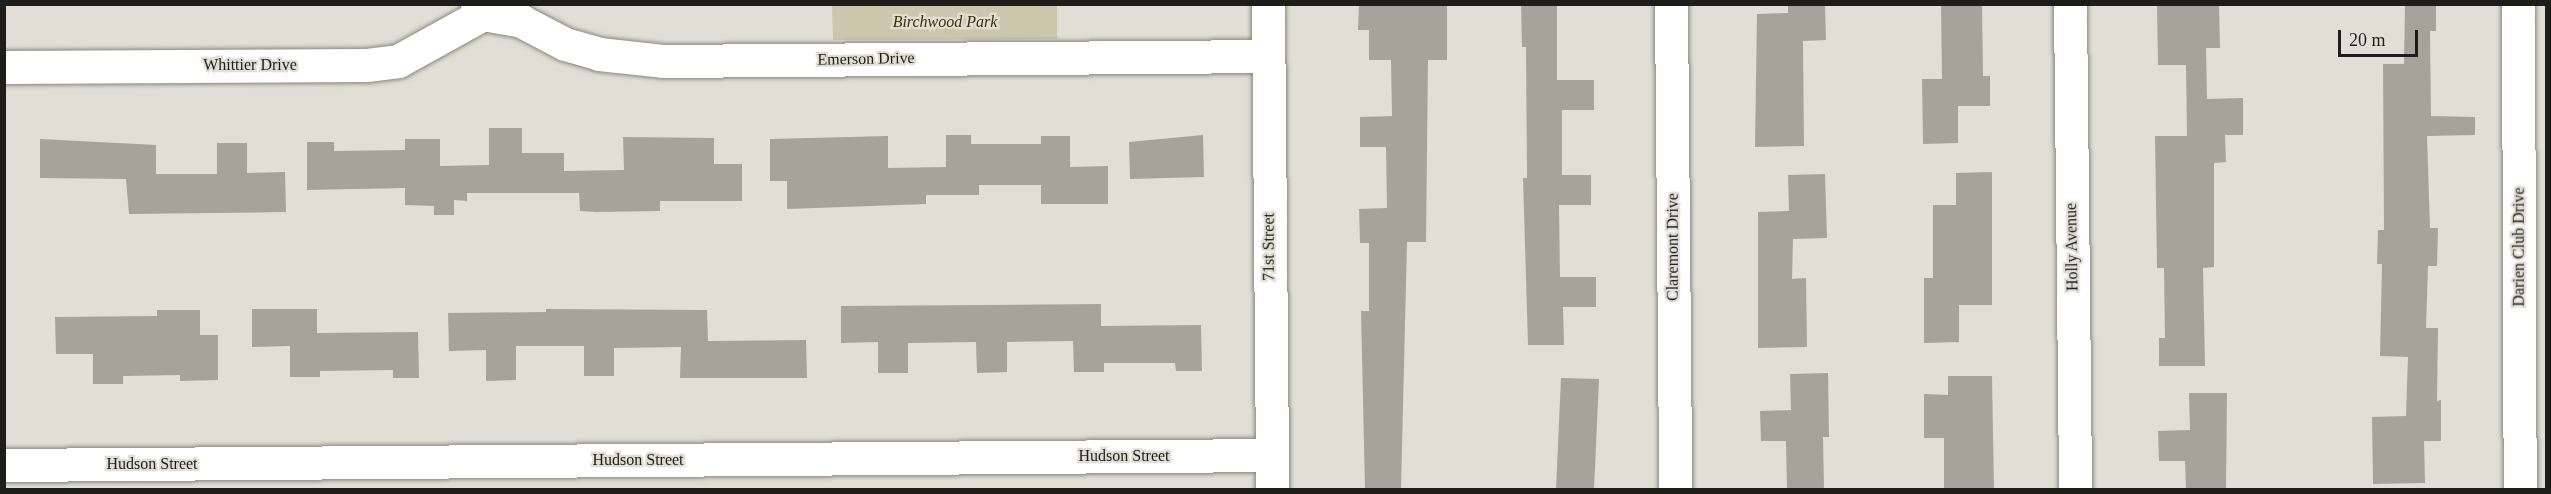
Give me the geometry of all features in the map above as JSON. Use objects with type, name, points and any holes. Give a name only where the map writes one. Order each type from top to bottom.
[{"type":"street","name":"71st Street","points":[[1268,4],[1272,489]]},
{"type":"street","name":"Claremont Drive","points":[[1671,4],[1675,489]]},
{"type":"street","name":"Holly Avenue","points":[[2070,4],[2075,489]]},
{"type":"street","name":"Darien Club Drive","points":[[2518,4],[2520,489]]},
{"type":"street","name":"Emerson Drive","points":[[480,9],[521,21],[566,44],[599,54],[663,61],[1268,56]]},
{"type":"street","name":"Whittier Drive","points":[[4,67],[367,64],[398,61],[480,9]]},
{"type":"street","name":"Hudson Street","points":[[4,465],[1271,455]]},
{"type":"green space","name":"Birchwood Park","points":[[832,5],[1057,5],[1057,39],[833,40]]},
{"type":"building","points":[[1359,4],[1447,4],[1447,60],[1428,60],[1426,242],[1407,242],[1401,489],[1365,489],[1361,311],[1369,311],[1369,243],[1360,243],[1359,209],[1387,208],[1386,147],[1360,147],[1360,117],[1392,116],[1391,60],[1369,60],[1369,30],[1358,30]]},
{"type":"building","points":[[1521,4],[1557,4],[1557,80],[1594,80],[1594,110],[1562,110],[1562,175],[1591,175],[1591,205],[1559,205],[1560,277],[1596,277],[1596,307],[1563,307],[1564,345],[1528,345],[1523,178],[1527,178],[1526,47],[1522,47]]},
{"type":"building","points":[[1788,4],[1825,4],[1826,40],[1803,41],[1804,146],[1755,147],[1757,14],[1788,13]]},
{"type":"building","points":[[1941,4],[1982,4],[1983,76],[1990,76],[1990,106],[1958,106],[1958,143],[1923,144],[1922,79],[1942,79]]},
{"type":"building","points":[[2157,4],[2219,4],[2220,48],[2206,48],[2207,99],[2243,98],[2243,135],[2225,135],[2226,162],[2214,163],[2214,267],[2203,268],[2205,366],[2159,366],[2159,338],[2165,338],[2164,268],[2157,268],[2155,136],[2187,136],[2186,65],[2158,65]]},
{"type":"building","points":[[2405,4],[2436,4],[2436,31],[2430,31],[2431,116],[2475,117],[2475,135],[2427,136],[2430,228],[2438,228],[2437,266],[2428,266],[2426,328],[2438,328],[2437,401],[2441,400],[2441,441],[2424,441],[2425,483],[2373,484],[2372,417],[2406,416],[2408,357],[2380,356],[2382,264],[2377,264],[2378,230],[2384,230],[2383,64],[2404,64]]},
{"type":"building","points":[[489,128],[522,128],[522,153],[564,153],[564,171],[624,170],[623,137],[714,138],[714,164],[742,164],[742,201],[660,201],[660,211],[596,212],[580,211],[579,193],[467,193],[467,201],[454,200],[454,215],[434,215],[434,206],[405,205],[405,188],[307,190],[307,142],[334,142],[334,151],[405,150],[405,139],[440,139],[440,166],[489,165]]},
{"type":"building","points":[[946,135],[971,135],[971,144],[1041,144],[1041,136],[1070,136],[1070,167],[1108,166],[1108,204],[1041,204],[1041,185],[979,185],[979,195],[926,195],[926,204],[787,209],[787,181],[770,181],[770,139],[888,136],[888,168],[946,167]]},
{"type":"building","points":[[1203,135],[1204,177],[1130,179],[1129,142]]},
{"type":"building","points":[[40,139],[156,145],[156,174],[217,174],[217,143],[247,143],[247,173],[285,172],[286,212],[129,214],[126,179],[40,178]]},
{"type":"building","points":[[1992,172],[1992,305],[1959,305],[1959,342],[1924,343],[1924,278],[1933,278],[1933,205],[1956,205],[1956,173]]},
{"type":"building","points":[[1825,174],[1827,238],[1793,239],[1792,279],[1806,278],[1807,347],[1758,348],[1758,212],[1789,211],[1788,175]]},
{"type":"building","points":[[1101,304],[1101,326],[1201,325],[1202,371],[1176,371],[1175,363],[1104,363],[1104,372],[1074,372],[1073,341],[1007,342],[1007,372],[977,373],[976,342],[908,343],[908,373],[878,373],[878,342],[841,343],[841,306]]},
{"type":"building","points":[[252,309],[317,309],[317,333],[418,332],[419,378],[393,378],[393,370],[320,371],[320,377],[290,377],[290,346],[252,347]]},
{"type":"building","points":[[546,309],[707,310],[708,341],[806,340],[807,378],[680,378],[681,347],[614,348],[614,376],[584,376],[584,346],[516,346],[516,380],[486,381],[486,350],[449,351],[448,313],[546,312]]},
{"type":"building","points":[[157,310],[200,310],[200,335],[218,335],[218,380],[180,381],[180,375],[123,376],[123,384],[93,384],[93,354],[56,354],[55,317],[157,316]]},
{"type":"building","points":[[1828,373],[1829,437],[1823,437],[1824,489],[1787,489],[1786,441],[1761,441],[1760,411],[1791,410],[1790,374]]},
{"type":"building","points":[[1948,376],[1992,376],[1994,489],[1944,489],[1944,438],[1924,438],[1924,394],[1948,395]]},
{"type":"building","points":[[1561,378],[1599,379],[1594,489],[1556,489]]},
{"type":"building","points":[[2189,393],[2227,393],[2226,489],[2186,489],[2185,461],[2159,461],[2158,431],[2190,430]]}]
